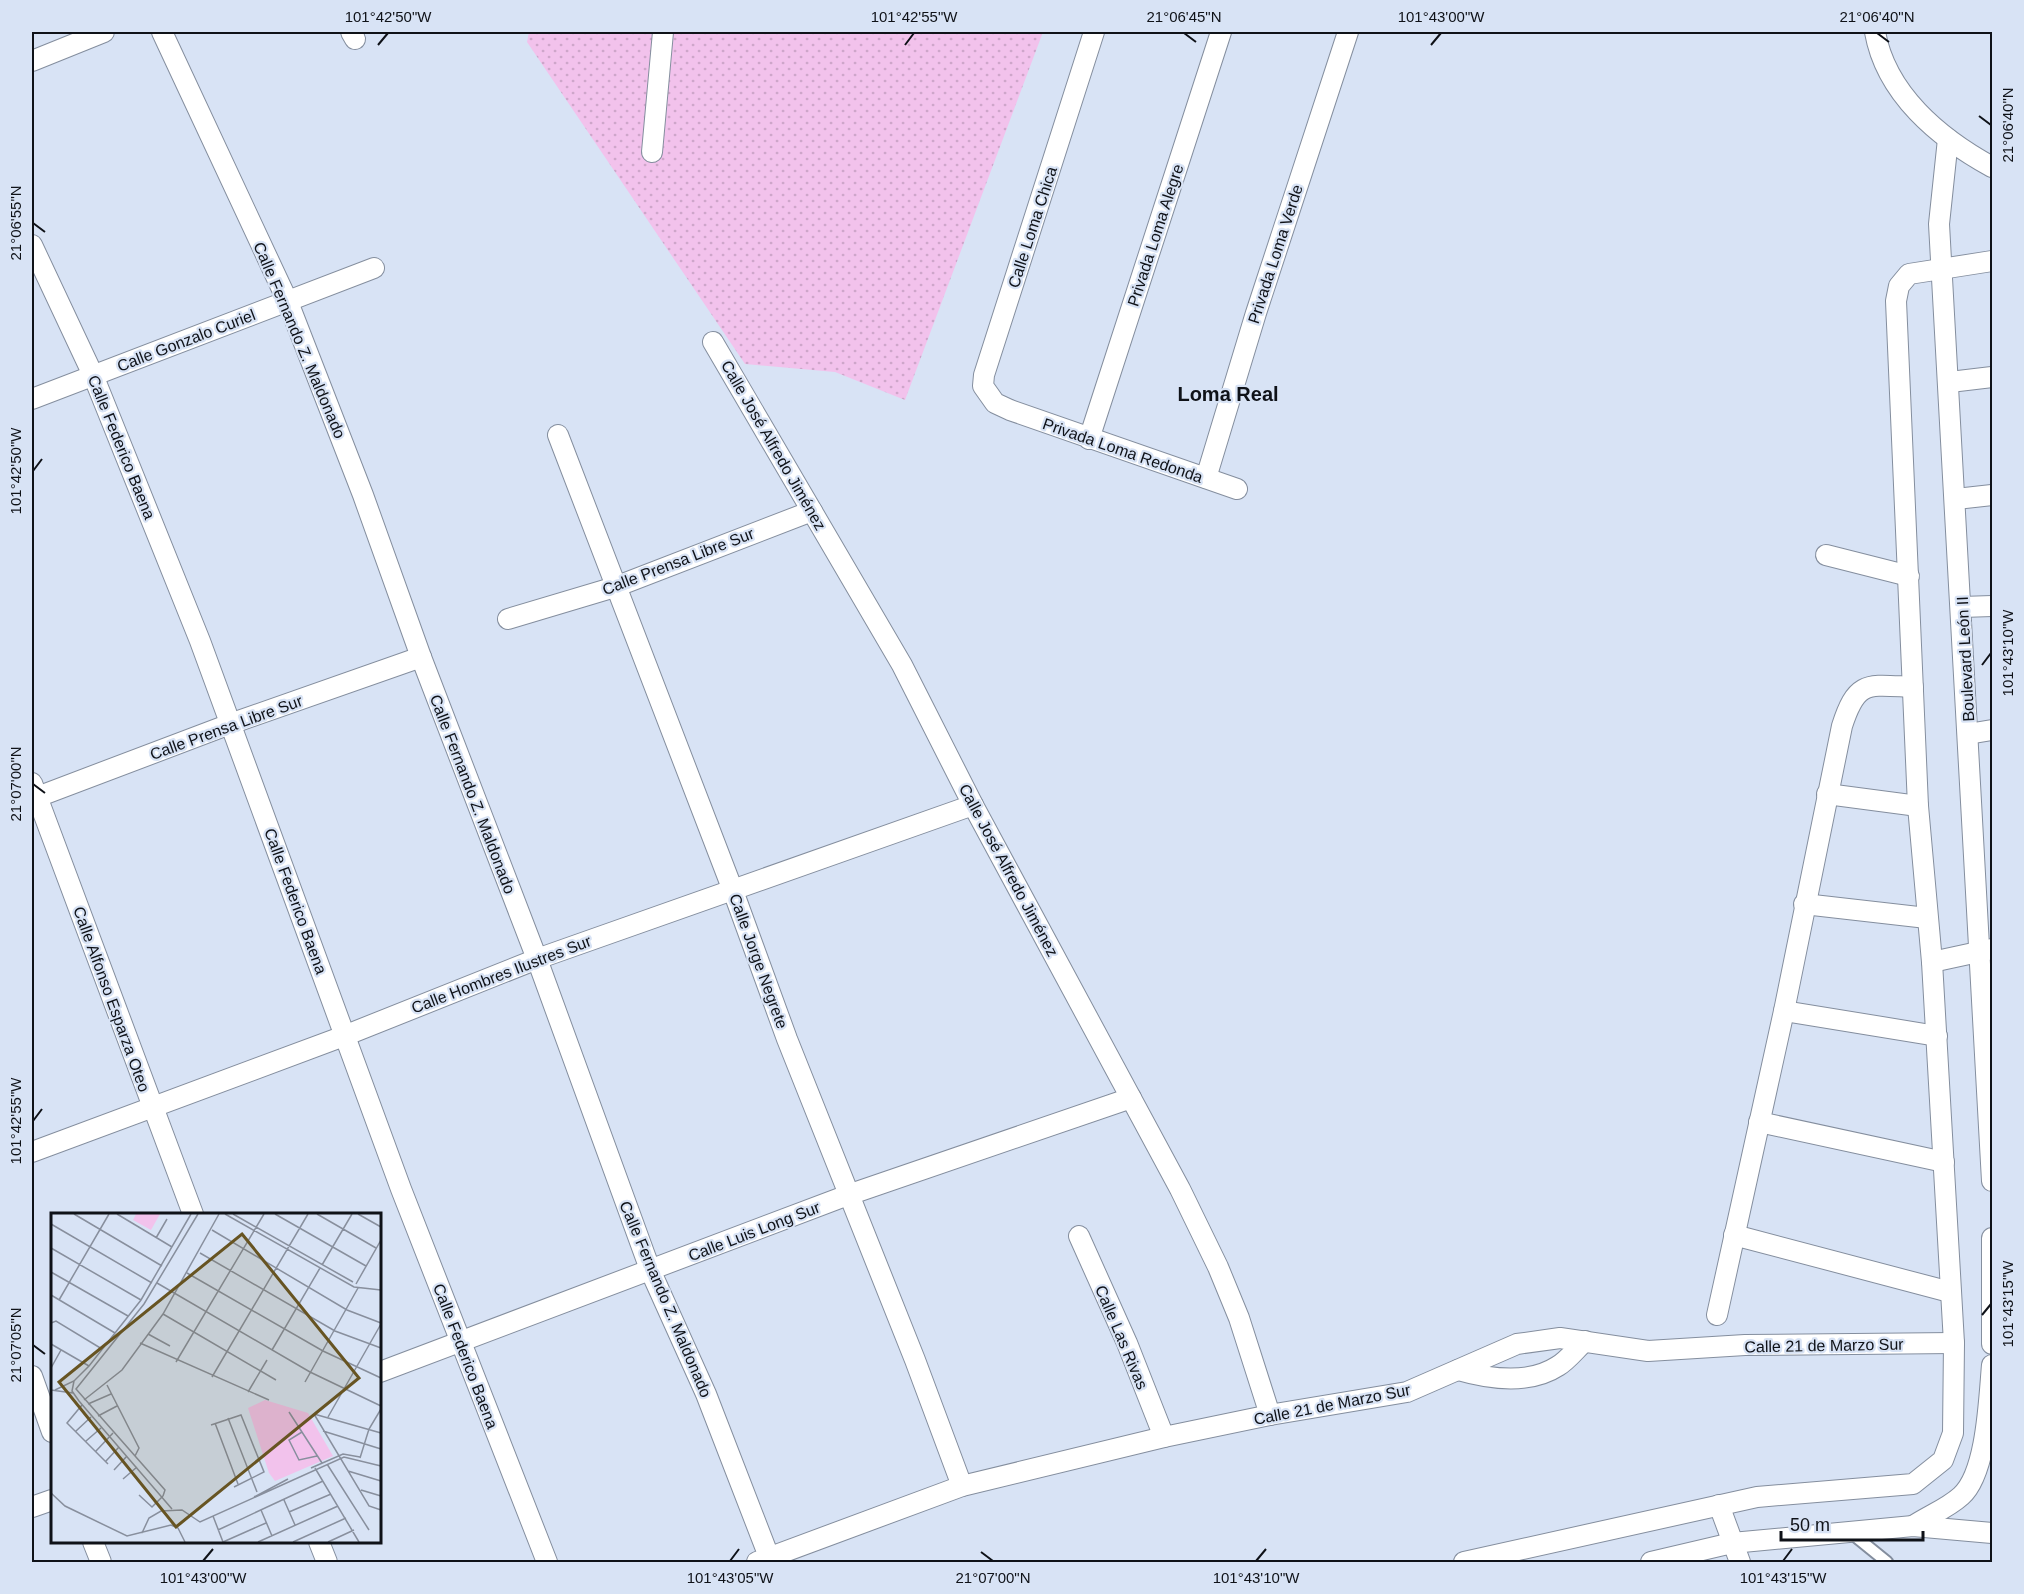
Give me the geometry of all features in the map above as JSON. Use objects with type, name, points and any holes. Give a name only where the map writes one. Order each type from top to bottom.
[{"type":"street","points":[[32,61],[104,32]]},
{"type":"street","name":"Calle Fernando Z. Maldonado","points":[[162,32],[288,302],[537,959],[651,1272],[706,1394],[766,1561]]},
{"type":"street","points":[[652,152],[663,32]]},
{"type":"street","name":"Calle Loma Chica","points":[[1010,410],[987,395],[983,386],[984,375],[1094,32]]},
{"type":"street","name":"Privada Loma Alegre","points":[[1089,439],[1221,32]]},
{"type":"street","name":"Privada Loma Verde","points":[[1206,478],[1256,313],[1348,32]]},
{"type":"street","points":[[1875,32],[1881,57],[1891,78],[1917,110],[1947,139],[1992,167]]},
{"type":"street","name":"Boulevard León II","points":[[1947,139],[1939,224],[1950,382],[1968,734],[1984,836],[1992,1181]]},
{"type":"street","name":"Calle Federico Baena","points":[[32,245],[93,375],[200,641],[344,1036],[459,1341],[547,1563]]},
{"type":"street","points":[[1464,1563],[1767,1496],[1913,1484],[1943,1460],[1953,1433],[1954,1343],[1937,1036],[1918,806],[1896,301],[1899,286],[1909,274],[1992,261]]},
{"type":"street","name":"Calle Gonzalo Curiel","points":[[32,399],[374,268]]},
{"type":"street","name":"Calle José Alfredo Jiménez","points":[[713,342],[902,665],[973,804],[1131,1098],[1218,1267],[1239,1318],[1270,1415]]},
{"type":"street","points":[[1950,382],[1992,377]]},
{"type":"street","name":"Privada Loma Redonda","points":[[1010,410],[1237,489]]},
{"type":"street","name":"Calle Jorge Negrete","points":[[558,435],[848,1195],[915,1360],[962,1486]]},
{"type":"street","points":[[1956,499],[1992,495]]},
{"type":"street","name":"Calle Prensa Libre Sur","points":[[508,619],[615,586],[812,510]]},
{"type":"street","points":[[1826,555],[1909,576]]},
{"type":"street","points":[[1962,607],[1992,606]]},
{"type":"street","name":"Calle Prensa Libre Sur","points":[[33,793],[421,657]]},
{"type":"street","points":[[1717,1315],[1784,1011],[1842,726],[1853,697],[1868,686],[1913,687]]},
{"type":"street","points":[[1968,734],[1992,730]]},
{"type":"street","name":"Calle Alfonso Esparza Oteo","points":[[33,793],[192,1213]]},
{"type":"street","points":[[1827,794],[1918,806]]},
{"type":"street","name":"Calle Hombres Ilustres Sur","points":[[32,1152],[344,1036],[537,959],[973,804]]},
{"type":"street","points":[[1804,904],[1927,918]]},
{"type":"street","points":[[1932,963],[1986,950]]},
{"type":"street","points":[[1784,1011],[1937,1036]]},
{"type":"street","name":"Calle Luis Long Sur","points":[[381,1372],[651,1272],[848,1195],[1131,1098]]},
{"type":"street","points":[[1759,1122],[1944,1162]]},
{"type":"street","points":[[1734,1235],[1950,1292]]},
{"type":"street","name":"Calle Las Rivas","points":[[1079,1236],[1127,1343],[1164,1437]]},
{"type":"street","points":[[1992,1238],[1992,1344]]},
{"type":"street","name":"Calle 21 de Marzo Sur","points":[[766,1561],[962,1486],[1164,1437],[1270,1415],[1407,1392],[1497,1353],[1535,1340],[1585,1341],[1648,1351],[1745,1346],[1954,1343]]},
{"type":"street","points":[[1458,1370],[1484,1378],[1529,1376],[1557,1367],[1585,1341]]},
{"type":"street","points":[[1497,1353],[1502,1379]]},
{"type":"street","points":[[1913,1526],[1963,1495],[1977,1467],[1983,1449],[1992,1365]]},
{"type":"street","points":[[32,1376],[51,1429]]},
{"type":"street","points":[[1983,1449],[1992,1470]]},
{"type":"street","points":[[32,1507],[51,1500]]},
{"type":"street","points":[[1719,1505],[1740,1563]]},
{"type":"street","points":[[1651,1563],[1732,1543],[1850,1531],[1913,1526],[1992,1533]]},
{"type":"street","points":[[93,1543],[101,1563]]},
{"type":"street","points":[[319,1543],[327,1563]]},
{"type":"lane","points":[[1850,1531],[1887,1563]]},
{"type":"shaded area","points":[[529,32],[1043,32],[905,400],[835,372],[745,364],[527,42]]},
{"type":"district","name":"Loma Real","points":[[1228,394]]}]
